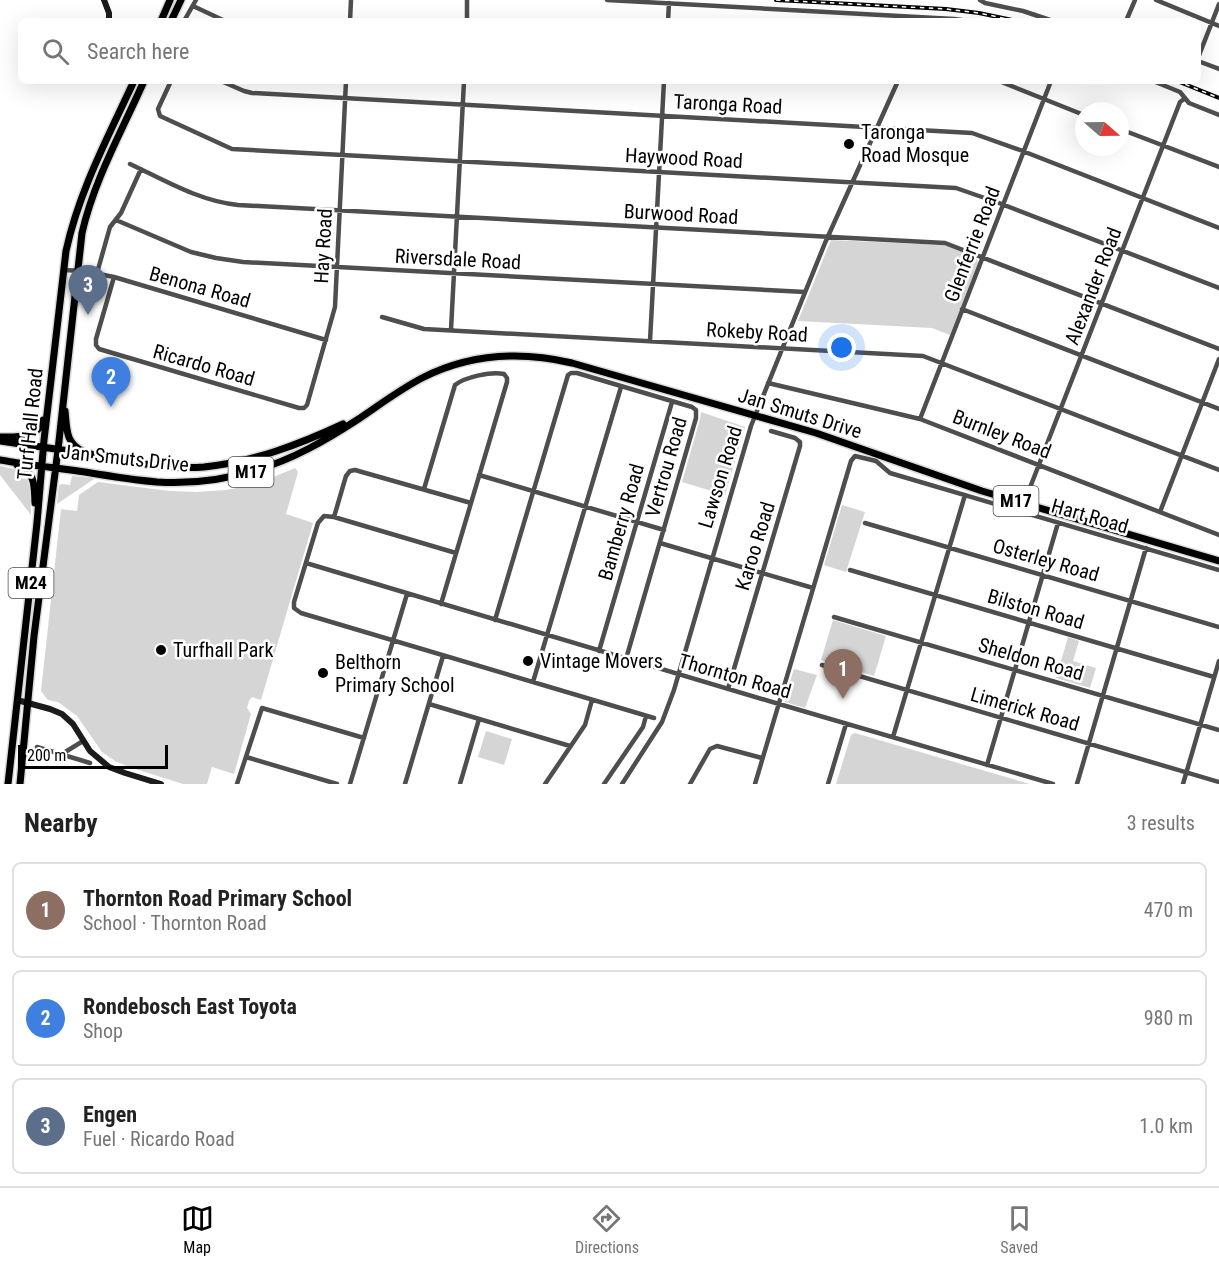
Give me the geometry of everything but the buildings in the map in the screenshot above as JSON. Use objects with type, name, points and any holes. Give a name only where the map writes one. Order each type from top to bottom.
[{"type":"main road","points":[[162,18],[170,0]]},
{"type":"main road","points":[[172,18],[181,0]]},
{"type":"main road","name":"Turf Hall Road","points":[[8,784],[37,523],[43,448],[63,270],[69,236],[81,197],[138,84]]},
{"type":"main road","name":"Turf Hall Road","points":[[20,784],[34,636],[56,468],[82,233],[89,207],[138,84]]},
{"type":"main road","name":"Jan Smuts Drive","points":[[0,460],[159,482],[199,481],[234,476],[293,456],[332,435],[422,378],[454,365],[489,357],[526,356],[572,363],[816,433],[982,491],[1219,561]]},
{"type":"main road","points":[[64,393],[68,436],[72,444],[90,454]]},
{"type":"main road","points":[[0,439],[30,435],[36,431],[42,424],[49,399]]},
{"type":"main road","name":"Jan Smuts Drive","points":[[0,439],[148,465],[202,467],[265,455],[287,448],[374,408]]},
{"type":"main road","points":[[10,462],[24,469],[33,478],[37,523]]},
{"type":"street","points":[[104,0],[109,18]]},
{"type":"street","points":[[185,18],[196,0]]},
{"type":"street","points":[[350,18],[351,0]]},
{"type":"street","points":[[467,0],[467,18]]},
{"type":"street","points":[[607,0],[909,18]]},
{"type":"street","points":[[980,0],[1045,18]]},
{"type":"street","points":[[1127,18],[1135,0]]},
{"type":"street","points":[[1156,0],[1200,18]]},
{"type":"street","points":[[668,18],[669,3]]},
{"type":"street","points":[[1201,51],[1219,4]]},
{"type":"street","points":[[193,6],[219,18]]},
{"type":"street","points":[[1201,18],[1219,26]]},
{"type":"street","points":[[1201,60],[1219,69]]},
{"type":"street","name":"Haywood Road","points":[[170,84],[158,110],[160,116],[228,147],[460,162],[956,188],[1219,288]]},
{"type":"street","name":"Taronga Road","points":[[228,84],[249,93],[972,133],[1219,228]]},
{"type":"street","name":"Hay Road","points":[[304,408],[307,405],[335,307],[346,84]]},
{"type":"street","points":[[451,330],[464,84]]},
{"type":"street","points":[[650,341],[664,84]]},
{"type":"street","name":"Lawson Road","points":[[622,784],[662,722],[674,690],[754,416],[828,237],[897,84]]},
{"type":"street","points":[[1006,84],[1075,111]]},
{"type":"street","name":"Glenferrie Road","points":[[920,419],[1050,84]]},
{"type":"street","points":[[1160,84],[1180,92],[1191,105],[1219,116]]},
{"type":"street","name":"Alexander Road","points":[[1031,485],[1180,102],[1184,99]]},
{"type":"street","points":[[1129,132],[1219,167]]},
{"type":"street","name":"Burwood Road","points":[[130,164],[201,197],[237,205],[953,245],[1219,349]]},
{"type":"street","points":[[97,273],[110,227],[121,213],[141,169]]},
{"type":"street","name":"Riversdale Road","points":[[116,220],[177,248],[243,262],[805,292]]},
{"type":"street","name":"Benona Road","points":[[63,270],[114,277],[326,340]]},
{"type":"street","name":"Ricardo Road","points":[[114,277],[96,339],[99,349],[304,408]]},
{"type":"street","points":[[962,309],[1219,409]]},
{"type":"street","name":"Rokeby Road","points":[[382,317],[420,328],[923,356],[1219,470]]},
{"type":"street","points":[[1160,512],[1219,360]]},
{"type":"street","points":[[424,489],[455,385],[474,377],[495,373],[504,374],[507,382],[441,604]]},
{"type":"street","name":"Vertrou Road","points":[[533,491],[566,378],[570,373],[695,408],[697,415],[626,658]]},
{"type":"street","name":"Burnley Road","points":[[768,383],[920,419],[1219,535]]},
{"type":"street","points":[[533,682],[621,387]]},
{"type":"street","name":"Bamberry Road","points":[[599,651],[672,402]]},
{"type":"street","name":"Karoo Road","points":[[728,689],[800,446],[800,442],[795,438],[771,431]]},
{"type":"street","name":"Hart Road","points":[[813,588],[851,461],[857,456],[876,461],[890,473],[1219,570]]},
{"type":"street","points":[[334,517],[346,476],[351,470],[363,471],[471,503]]},
{"type":"street","points":[[479,476],[664,530]]},
{"type":"street","points":[[495,620],[533,491]]},
{"type":"street","points":[[893,737],[965,495]]},
{"type":"street","points":[[456,553],[326,516],[320,519],[318,524],[294,607],[301,614],[654,718]]},
{"type":"street","points":[[987,765],[1058,522]]},
{"type":"street","name":"Osterley Road","points":[[865,523],[1219,627]]},
{"type":"street","points":[[660,543],[813,588],[754,784]]},
{"type":"street","points":[[1077,784],[1146,548]]},
{"type":"street","name":"Thornton Road","points":[[306,563],[1053,784]]},
{"type":"street","name":"Bilston Road","points":[[850,570],[1214,677]]},
{"type":"street","points":[[350,784],[407,594]]},
{"type":"street","name":"Sheldon Road","points":[[834,616],[1219,730]]},
{"type":"street","points":[[405,784],[443,656]]},
{"type":"street","points":[[1183,784],[1219,661]]},
{"type":"street","name":"Limerick Road","points":[[822,665],[1219,782]]},
{"type":"street","points":[[17,700],[62,714],[73,724],[94,755],[109,766],[125,774],[161,784]]},
{"type":"street","points":[[544,784],[586,722],[592,700]]},
{"type":"street","points":[[429,704],[570,746]]},
{"type":"street","points":[[237,784],[262,708],[364,738]]},
{"type":"street","points":[[604,784],[643,727],[646,716]]},
{"type":"street","points":[[460,784],[479,719]]},
{"type":"street","points":[[828,784],[846,724]]},
{"type":"street","points":[[62,754],[83,741]]},
{"type":"street","points":[[37,747],[90,763]]},
{"type":"street","points":[[690,784],[713,747],[722,747],[762,758]]},
{"type":"street","points":[[246,757],[338,784]]},
{"type":"shaded area","points":[[831,240],[942,245],[976,257],[978,263],[950,335],[932,328],[798,321]]},
{"type":"shaded area","points":[[701,412],[745,427],[725,495],[682,482]]},
{"type":"shaded area","points":[[0,466],[19,470],[19,478],[30,482],[31,515],[0,475]]},
{"type":"shaded area","name":"Turfhall Park","points":[[295,468],[298,472],[286,514],[313,523],[261,700],[252,697],[249,701],[247,708],[251,714],[234,774],[212,767],[207,784],[183,784],[115,761],[102,752],[77,716],[58,702],[48,700],[41,691],[61,509],[77,511],[79,495],[98,482],[170,491],[226,490],[257,484]]},
{"type":"shaded area","points":[[72,476],[94,479],[57,504],[59,485],[70,485]]},
{"type":"shaded area","points":[[842,505],[865,512],[846,572],[824,565]]},
{"type":"shaded area","points":[[833,620],[886,636],[874,676],[821,660]]},
{"type":"shaded area","points":[[1068,637],[1079,641],[1073,661],[1096,668],[1090,688],[1056,678]]},
{"type":"shaded area","points":[[794,669],[817,675],[805,708],[785,702]]},
{"type":"shaded area","points":[[486,731],[512,739],[504,765],[478,757]]},
{"type":"shaded area","points":[[855,733],[1030,784],[836,784],[851,735]]},
{"type":"railway","points":[[776,0],[946,9],[1003,18]]},
{"type":"railway","points":[[1184,84],[1219,98]]},
{"type":"place","name":"Taronga Road Mosque","points":[[849,144]]},
{"type":"place","name":"Engen","points":[[88,315]]},
{"type":"place","name":"Rondebosch East Toyota","points":[[111,407]]},
{"type":"place","name":"Turfhall Park","points":[[161,650]]},
{"type":"place","name":"Vintage Movers","points":[[528,661]]},
{"type":"place","name":"Belthorn Primary School","points":[[323,673]]},
{"type":"place","name":"Thornton Road Primary School","points":[[843,699]]}]
